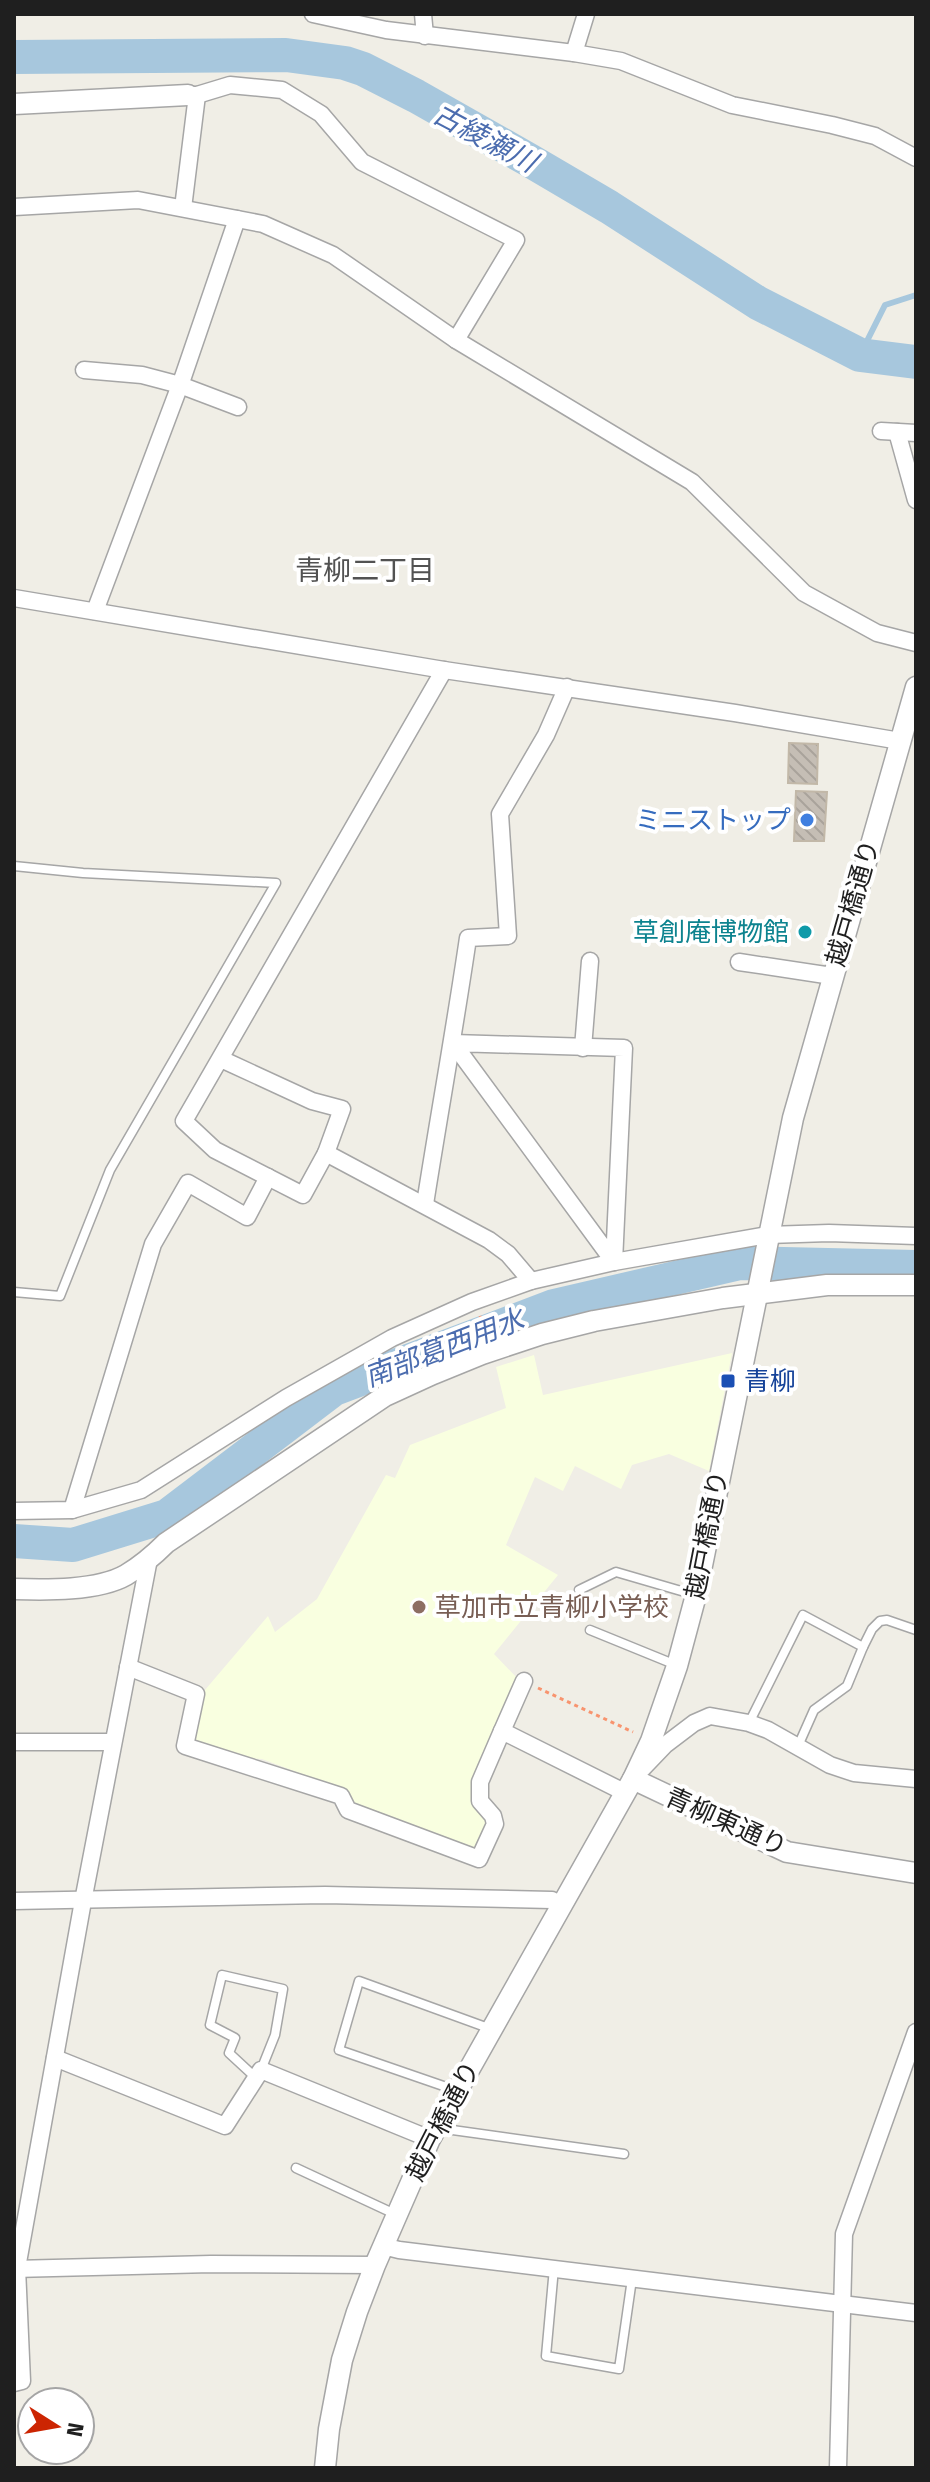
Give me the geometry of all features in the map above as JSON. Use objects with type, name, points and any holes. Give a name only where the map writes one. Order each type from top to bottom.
[{"type":"street","points":[[313,14],[425,36],[621,61],[732,105],[875,136],[916,158]]},
{"type":"street","points":[[423,14],[425,36]]},
{"type":"street","points":[[574,53],[586,14]]},
{"type":"street","points":[[14,104],[193,95],[230,85],[282,90],[321,114],[362,162],[516,240],[456,340]]},
{"type":"street","points":[[183,208],[193,95]]},
{"type":"street","points":[[14,207],[138,200],[263,224],[333,255],[456,340],[692,482],[804,593],[877,633],[916,643]]},
{"type":"street","points":[[95,611],[180,385],[237,219]]},
{"type":"street","points":[[84,370],[142,375],[180,385],[238,407]]},
{"type":"street","points":[[916,433],[889,431],[916,500]]},
{"type":"street","points":[[14,598],[444,670],[900,741]]},
{"type":"street","points":[[221,1059],[312,1101],[342,1109],[326,1153],[303,1195],[215,1150],[184,1121],[444,670]]},
{"type":"street","points":[[425,1204],[468,938],[508,936],[500,814],[546,735],[567,687]]},
{"type":"street","name":"越戸橋通り","points":[[325,2468],[342,2360],[383,2246],[433,2134],[456,2091],[630,1786],[651,1741],[677,1666],[696,1595],[793,1118],[916,687]]},
{"type":"street","points":[[583,1048],[590,961]]},
{"type":"street","points":[[739,962],[832,976]]},
{"type":"street","points":[[453,1043],[624,1048],[614,1262]]},
{"type":"street","points":[[453,1043],[614,1262]]},
{"type":"street","points":[[326,1153],[489,1240],[508,1254],[531,1281]]},
{"type":"street","points":[[72,1510],[153,1244],[188,1183],[247,1217],[268,1177]]},
{"type":"street","points":[[14,1511],[72,1510],[141,1490],[286,1398],[392,1338],[472,1302],[531,1281],[614,1262],[767,1239],[829,1233],[916,1236]]},
{"type":"street","points":[[14,1589],[50,1590],[97,1584],[124,1576],[166,1543],[385,1396],[433,1374],[542,1334],[757,1290],[827,1285],[916,1285]]},
{"type":"street","points":[[14,2383],[22,2381],[15,2269],[149,1559]]},
{"type":"street","points":[[128,1667],[196,1694],[185,1746],[341,1796],[348,1810],[479,1859],[495,1824],[493,1816],[480,1801],[480,1782],[524,1681]]},
{"type":"street","points":[[502,1731],[630,1786],[665,1745],[694,1723],[710,1716],[768,1730],[830,1765],[854,1773],[916,1779]]},
{"type":"street","points":[[14,1742],[113,1742]]},
{"type":"street","name":"青柳東通り","points":[[630,1786],[787,1852],[916,1873]]},
{"type":"street","points":[[14,1901],[325,1895],[552,1900],[563,1906]]},
{"type":"street","points":[[838,2468],[844,2234],[916,2032]]},
{"type":"street","points":[[55,2058],[225,2126],[258,2073],[433,2134]]},
{"type":"street","points":[[383,2246],[916,2313]]},
{"type":"street","points":[[15,2269],[211,2264],[375,2265]]},
{"type":"lane","points":[[14,866],[83,873],[276,883],[110,1170],[60,1296],[14,1292]]},
{"type":"lane","points":[[579,1590],[616,1572],[696,1595]]},
{"type":"lane","points":[[749,1723],[803,1615],[863,1647]]},
{"type":"lane","points":[[798,1746],[814,1710],[847,1686],[872,1629],[880,1621],[887,1620],[916,1630]]},
{"type":"lane","points":[[590,1630],[677,1666]]},
{"type":"lane","points":[[222,1975],[283,1989],[275,2035],[258,2073],[229,2053],[235,2038],[210,2025],[222,1975]]},
{"type":"lane","points":[[456,2091],[339,2050],[359,1981],[492,2029]]},
{"type":"lane","points":[[433,2134],[624,2154]]},
{"type":"lane","points":[[296,2168],[397,2215]]},
{"type":"lane","points":[[554,2268],[546,2356],[619,2369],[632,2278]]},
{"type":"path","points":[[478,1309],[487,1339]]},
{"type":"path","points":[[524,1681],[651,1741]]},
{"type":"shaded area","name":"草加市立青柳小学校","points":[[732,1353],[709,1471],[669,1454],[632,1465],[621,1489],[575,1466],[563,1491],[535,1477],[506,1545],[558,1575],[494,1654],[518,1679],[474,1807],[489,1823],[475,1852],[354,1805],[345,1790],[262,1759],[247,1758],[192,1742],[205,1690],[268,1616],[275,1632],[317,1599],[386,1475],[395,1478],[410,1445],[506,1408],[496,1367],[534,1355],[543,1395]]},
{"type":"building","points":[[789,743],[818,744],[817,784],[788,783]]},
{"type":"building","points":[[796,791],[827,792],[824,841],[794,841]]},
{"type":"waterway","name":"古綾瀬川","points":[[14,57],[286,55],[345,63],[363,69],[609,207],[758,303],[860,355],[916,362]]},
{"type":"waterway","points":[[860,355],[885,305],[916,295]]},
{"type":"waterway","name":"南部葛西用水","points":[[14,1541],[73,1545],[167,1516],[334,1389],[554,1306],[740,1263],[916,1267]]},
{"type":"place","name":"ミニストップ","points":[[807,820]]},
{"type":"place","name":"草創庵博物館","points":[[805,932]]},
{"type":"place","name":"青柳","points":[[728,1381]]},
{"type":"place","name":"草加市立青柳小学校","points":[[419,1607]]},
{"type":"district","name":"青柳二丁目","points":[[365,570]]}]
